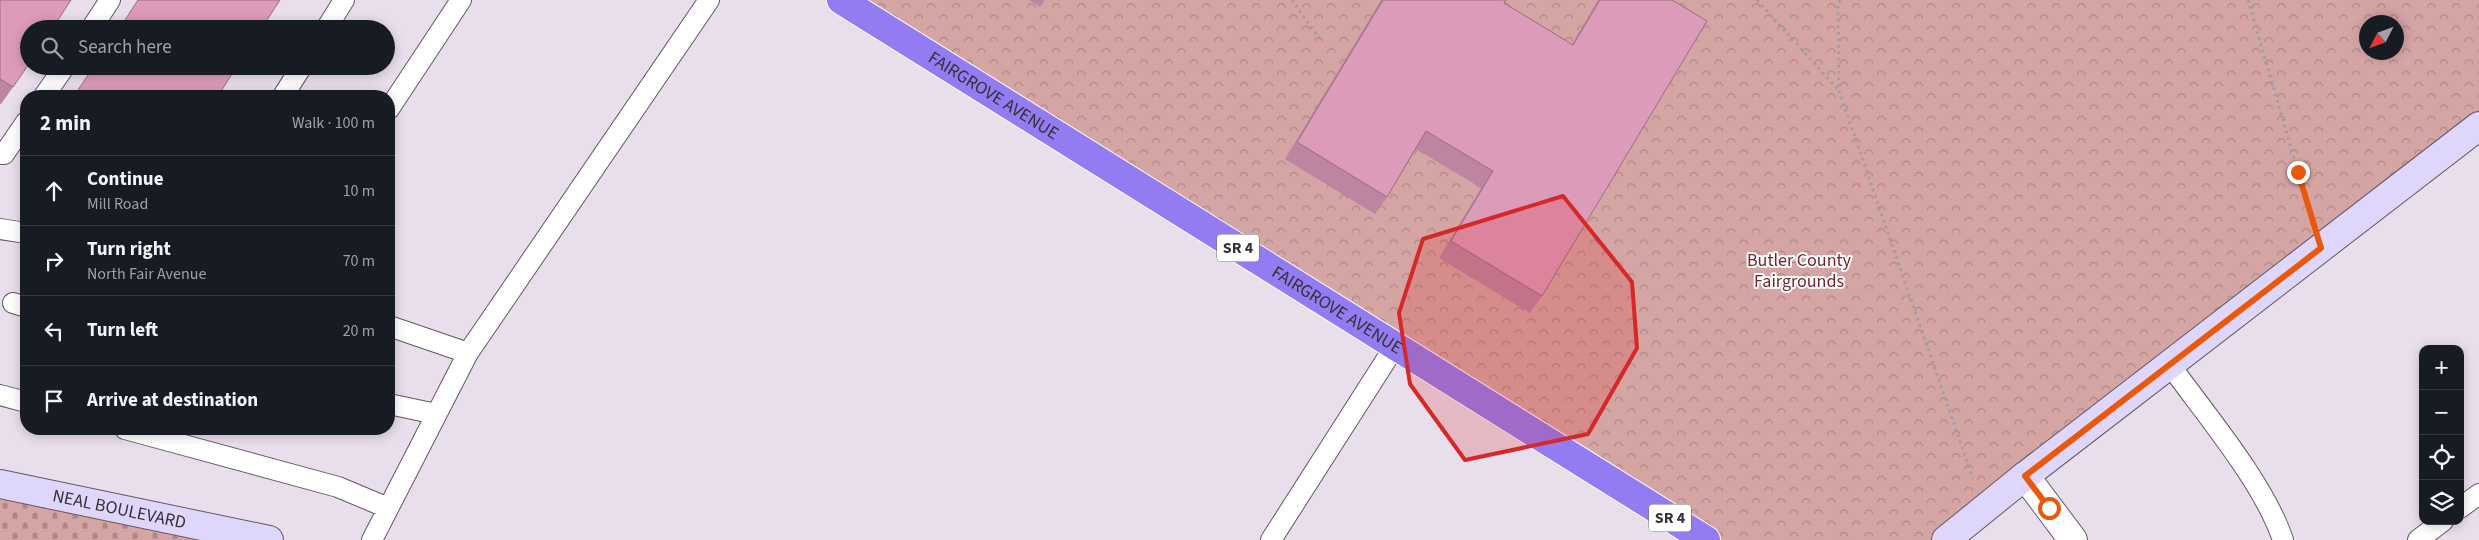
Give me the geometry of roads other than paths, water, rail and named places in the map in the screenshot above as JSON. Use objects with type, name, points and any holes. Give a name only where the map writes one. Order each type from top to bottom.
[{"type":"highway","name":"FAIRGROVE AVENUE","points":[[842,0],[1706,540]]},
{"type":"street","points":[[1946,540],[2025,476],[2479,126]]},
{"type":"street","points":[[2025,476],[2073,540]]},
{"type":"street","name":"NEAL BOULEVARD","points":[[0,484],[269,540]]},
{"type":"lane","points":[[97,20],[110,0]]},
{"type":"lane","points":[[332,20],[344,0]]},
{"type":"lane","points":[[395,100],[461,0]]},
{"type":"lane","points":[[372,540],[468,353],[709,0]]},
{"type":"lane","points":[[48,90],[59,75]]},
{"type":"lane","points":[[287,90],[296,75]]},
{"type":"lane","points":[[0,154],[4,154],[20,131]]},
{"type":"lane","points":[[0,230],[20,233]]},
{"type":"lane","points":[[395,328],[468,353]]},
{"type":"lane","points":[[1271,540],[1395,346]]},
{"type":"lane","points":[[2170,365],[2234,453],[2275,516],[2283,540]]},
{"type":"lane","points":[[0,394],[20,400]]},
{"type":"lane","points":[[395,405],[436,414]]},
{"type":"lane","points":[[147,435],[338,487],[388,508]]},
{"type":"lane","points":[[2464,505],[2479,494]]},
{"type":"lane","points":[[2418,540],[2438,525]]},
{"type":"park label","name":"Butler County Fairgrounds","points":[[1799,270]]}]
